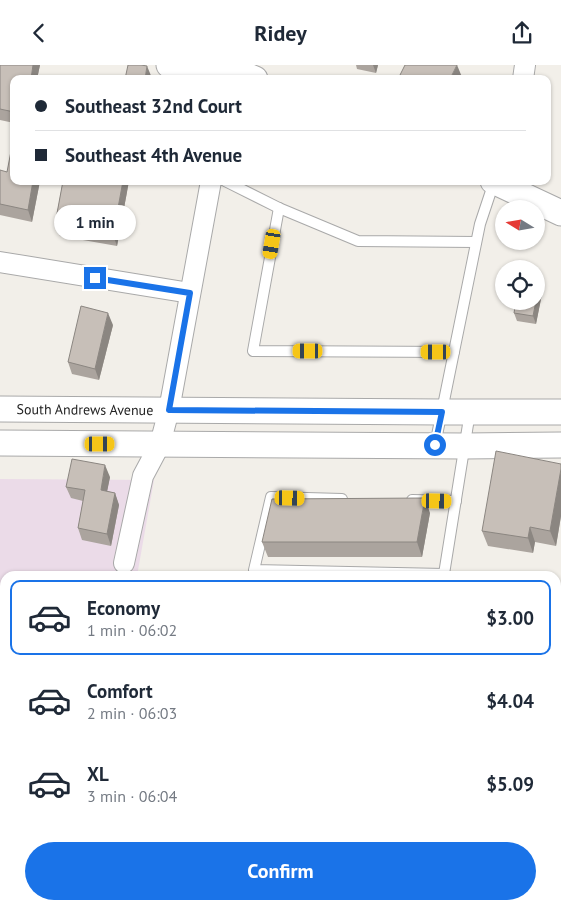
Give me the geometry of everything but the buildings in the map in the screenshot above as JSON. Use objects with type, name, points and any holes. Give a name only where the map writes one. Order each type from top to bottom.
[{"type":"street","points":[[172,70],[231,69],[245,75]]},
{"type":"street","points":[[123,566],[143,476],[160,444],[169,410],[210,185]]},
{"type":"street","points":[[502,185],[561,213]]},
{"type":"street","points":[[0,262],[190,293]]},
{"type":"street","name":"South Andrews Avenue","points":[[0,409],[561,412]]},
{"type":"street","points":[[0,443],[561,445]]},
{"type":"lane","points":[[233,185],[279,208],[358,241],[476,243]]},
{"type":"lane","points":[[435,445],[480,224],[493,185]]},
{"type":"lane","points":[[279,208],[253,351],[454,352]]},
{"type":"lane","points":[[444,571],[470,412]]},
{"type":"lane","points":[[302,571],[254,570],[271,497],[349,499]]},
{"type":"lane","points":[[397,500],[456,501]]},
{"type":"shaded area","points":[[0,479],[154,480],[138,571],[0,571]]},
{"type":"route","points":[[95,278],[190,293],[169,410],[442,412],[435,445]]}]
